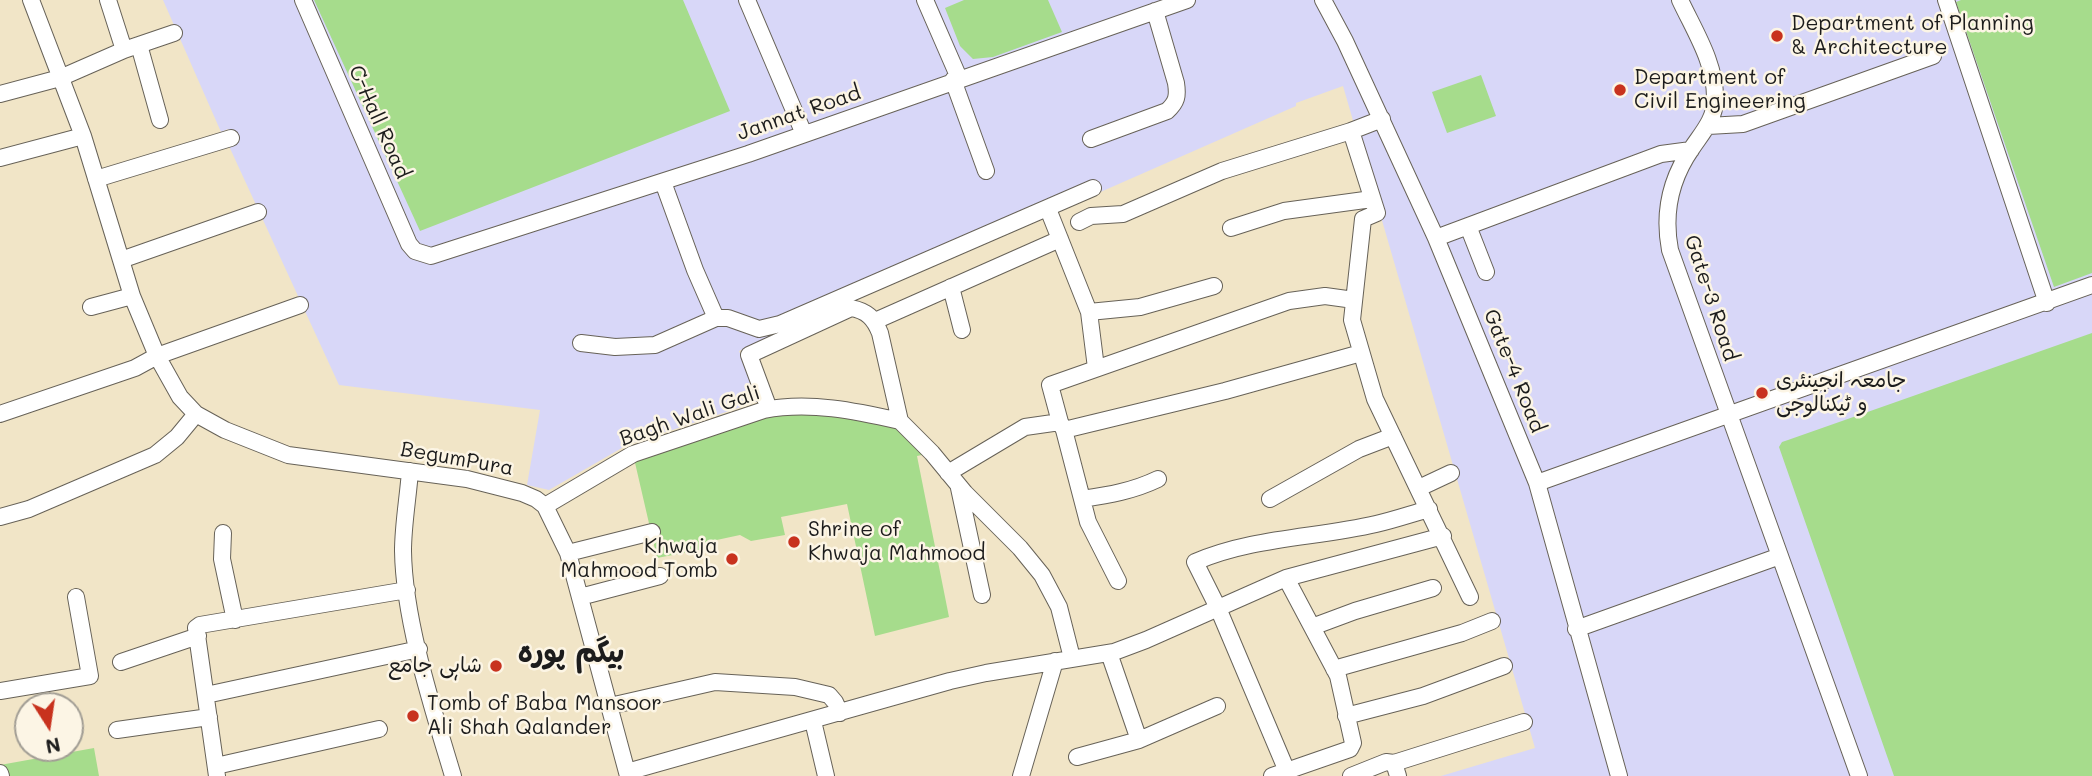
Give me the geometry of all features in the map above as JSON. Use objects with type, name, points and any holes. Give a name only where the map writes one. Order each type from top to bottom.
[{"type":"street","name":"BegumPura","points":[[31,0],[83,136],[132,296],[157,356],[180,397],[196,414],[225,430],[288,455],[496,485],[536,499],[545,506]]},
{"type":"street","points":[[108,0],[131,47],[160,120]]},
{"type":"street","name":"C-Hall Road","points":[[303,0],[409,244],[423,255]]},
{"type":"street","points":[[747,0],[804,134]]},
{"type":"street","points":[[925,0],[956,79],[986,171]]},
{"type":"street","name":"Jannat Road","points":[[423,255],[440,255],[663,182],[1186,0]]},
{"type":"street","points":[[1946,0],[2047,303]]},
{"type":"street","name":"Gate-4 Road","points":[[1322,1],[1382,119],[1436,237],[1537,483],[1619,776]]},
{"type":"street","points":[[1683,3],[1711,65],[1715,102],[1709,126],[1743,124],[1933,56]]},
{"type":"street","points":[[1091,138],[1167,111],[1174,104],[1178,95],[1177,83],[1155,11]]},
{"type":"street","points":[[0,94],[60,78],[131,47],[174,33]]},
{"type":"street","points":[[1079,222],[1091,216],[1123,214],[1222,171],[1382,119]]},
{"type":"street","name":"Gate-3 Road","points":[[1709,126],[1690,150],[1674,180],[1666,229],[1670,250],[1859,776]]},
{"type":"street","points":[[1351,131],[1377,213],[1363,219],[1352,320],[1375,399],[1470,597]]},
{"type":"street","points":[[0,158],[83,136]]},
{"type":"street","points":[[96,179],[232,138]]},
{"type":"street","points":[[1436,237],[1661,154],[1690,150]]},
{"type":"street","points":[[663,182],[695,270],[716,318]]},
{"type":"street","points":[[581,343],[615,347],[655,345],[716,318],[728,318],[759,329],[780,324],[1093,188]]},
{"type":"street","points":[[1231,228],[1284,211],[1372,199]]},
{"type":"street","points":[[1048,209],[1089,312],[1096,368]]},
{"type":"street","points":[[121,260],[258,212]]},
{"type":"street","points":[[1468,226],[1486,272]]},
{"type":"street","points":[[875,321],[1060,239]]},
{"type":"street","points":[[1537,483],[2092,285]]},
{"type":"street","points":[[1089,312],[1140,307],[1214,286]]},
{"type":"street","points":[[951,287],[962,330]]},
{"type":"street","points":[[91,307],[132,296]]},
{"type":"street","points":[[1118,581],[1088,522],[1050,385],[1289,301],[1325,296],[1354,300]]},
{"type":"street","points":[[0,414],[135,368],[157,356],[300,305]]},
{"type":"street","points":[[769,409],[749,355],[851,308],[863,310],[875,321],[880,334],[900,421],[1020,548],[1042,575],[1059,607],[1072,658]]},
{"type":"street","points":[[953,479],[1025,427],[1062,426],[1225,391],[1361,354]]},
{"type":"street","name":"Bagh Wali Gali","points":[[545,506],[633,454],[769,409],[844,409],[900,421]]},
{"type":"street","points":[[0,517],[29,509],[155,455],[177,437],[196,414]]},
{"type":"street","points":[[1269,499],[1359,449],[1393,436]]},
{"type":"street","points":[[410,471],[403,551],[407,590],[419,649],[453,776]]},
{"type":"street","points":[[1419,488],[1451,473]]},
{"type":"street","points":[[953,479],[982,595]]},
{"type":"street","points":[[1082,499],[1122,493],[1158,479]]},
{"type":"street","points":[[545,506],[568,553],[627,774],[950,681],[1109,653],[1146,640],[1286,578],[1443,536]]},
{"type":"street","points":[[1286,578],[1334,669],[1353,747],[1283,774],[1218,608],[1195,562],[1218,552],[1375,524],[1429,509]]},
{"type":"street","points":[[568,553],[652,532]]},
{"type":"street","points":[[223,533],[222,559],[235,620]]},
{"type":"street","points":[[1576,629],[1780,555]]},
{"type":"street","points":[[580,597],[660,576]]},
{"type":"street","points":[[1312,626],[1433,588]]},
{"type":"street","points":[[379,729],[217,771],[196,628],[200,625],[407,590]]},
{"type":"street","points":[[0,691],[90,676],[76,597]]},
{"type":"street","points":[[1334,669],[1462,633],[1492,621]]},
{"type":"street","points":[[121,662],[198,636]]},
{"type":"street","points":[[206,695],[419,649]]},
{"type":"street","points":[[1109,653],[1139,740]]},
{"type":"street","points":[[1021,776],[1055,661]]},
{"type":"street","points":[[1346,716],[1423,696],[1504,666]]},
{"type":"street","points":[[610,706],[715,682],[794,687],[829,695],[839,713]]},
{"type":"street","points":[[1077,757],[1139,740],[1217,706]]},
{"type":"street","points":[[117,730],[209,717]]},
{"type":"street","points":[[813,721],[826,776]]},
{"type":"street","points":[[1351,776],[1385,762],[1396,770],[1524,722]]},
{"type":"shaded area","name":"جامعہ انجینئری و ٹیکنالوجی","points":[[163,0],[2092,0],[2092,776],[1441,776],[1535,748],[1343,86],[1296,103],[1296,106],[739,351],[759,401],[627,445],[549,490],[527,485],[540,410],[339,385],[228,144],[234,141],[228,129],[221,132]]},
{"type":"green space","points":[[314,0],[683,0],[730,111],[420,231]]},
{"type":"green space","points":[[964,0],[1048,0],[1062,32],[993,57],[973,59],[960,46],[945,8]]},
{"type":"green space","points":[[2092,0],[2092,273],[2054,287],[1956,2]]},
{"type":"green space","points":[[1481,75],[1496,116],[1447,133],[1432,92]]},
{"type":"green space","points":[[2092,333],[2092,776],[1894,776],[1779,447],[1782,442]]},
{"type":"green space","name":"Shrine of Khwaja Mahmood","points":[[764,410],[900,421],[932,453],[917,456],[949,617],[875,636],[847,504],[781,517],[785,535],[751,541],[740,535],[712,541],[704,549],[657,558],[633,454]]},
{"type":"green space","points":[[94,748],[99,776],[1,776],[0,765],[17,762],[84,762],[84,750]]},
{"type":"place","name":"Department of Planning & Architecture","points":[[1777,36]]},
{"type":"place","name":"Department of Civil Engineering","points":[[1620,90]]},
{"type":"place","name":"جامعہ انجینئری و ٹیکنالوجی","points":[[1762,393]]},
{"type":"place","name":"Shrine of Khwaja Mahmood","points":[[794,542]]},
{"type":"place","name":"Khwaja Mahmood Tomb","points":[[732,559]]},
{"type":"place","name":"شاہی جامع","points":[[496,666]]},
{"type":"place","name":"Tomb of Baba Mansoor Ali Shah Qalander","points":[[413,716]]},
{"type":"district","name":"بیگم پورہ","points":[[571,653]]}]
